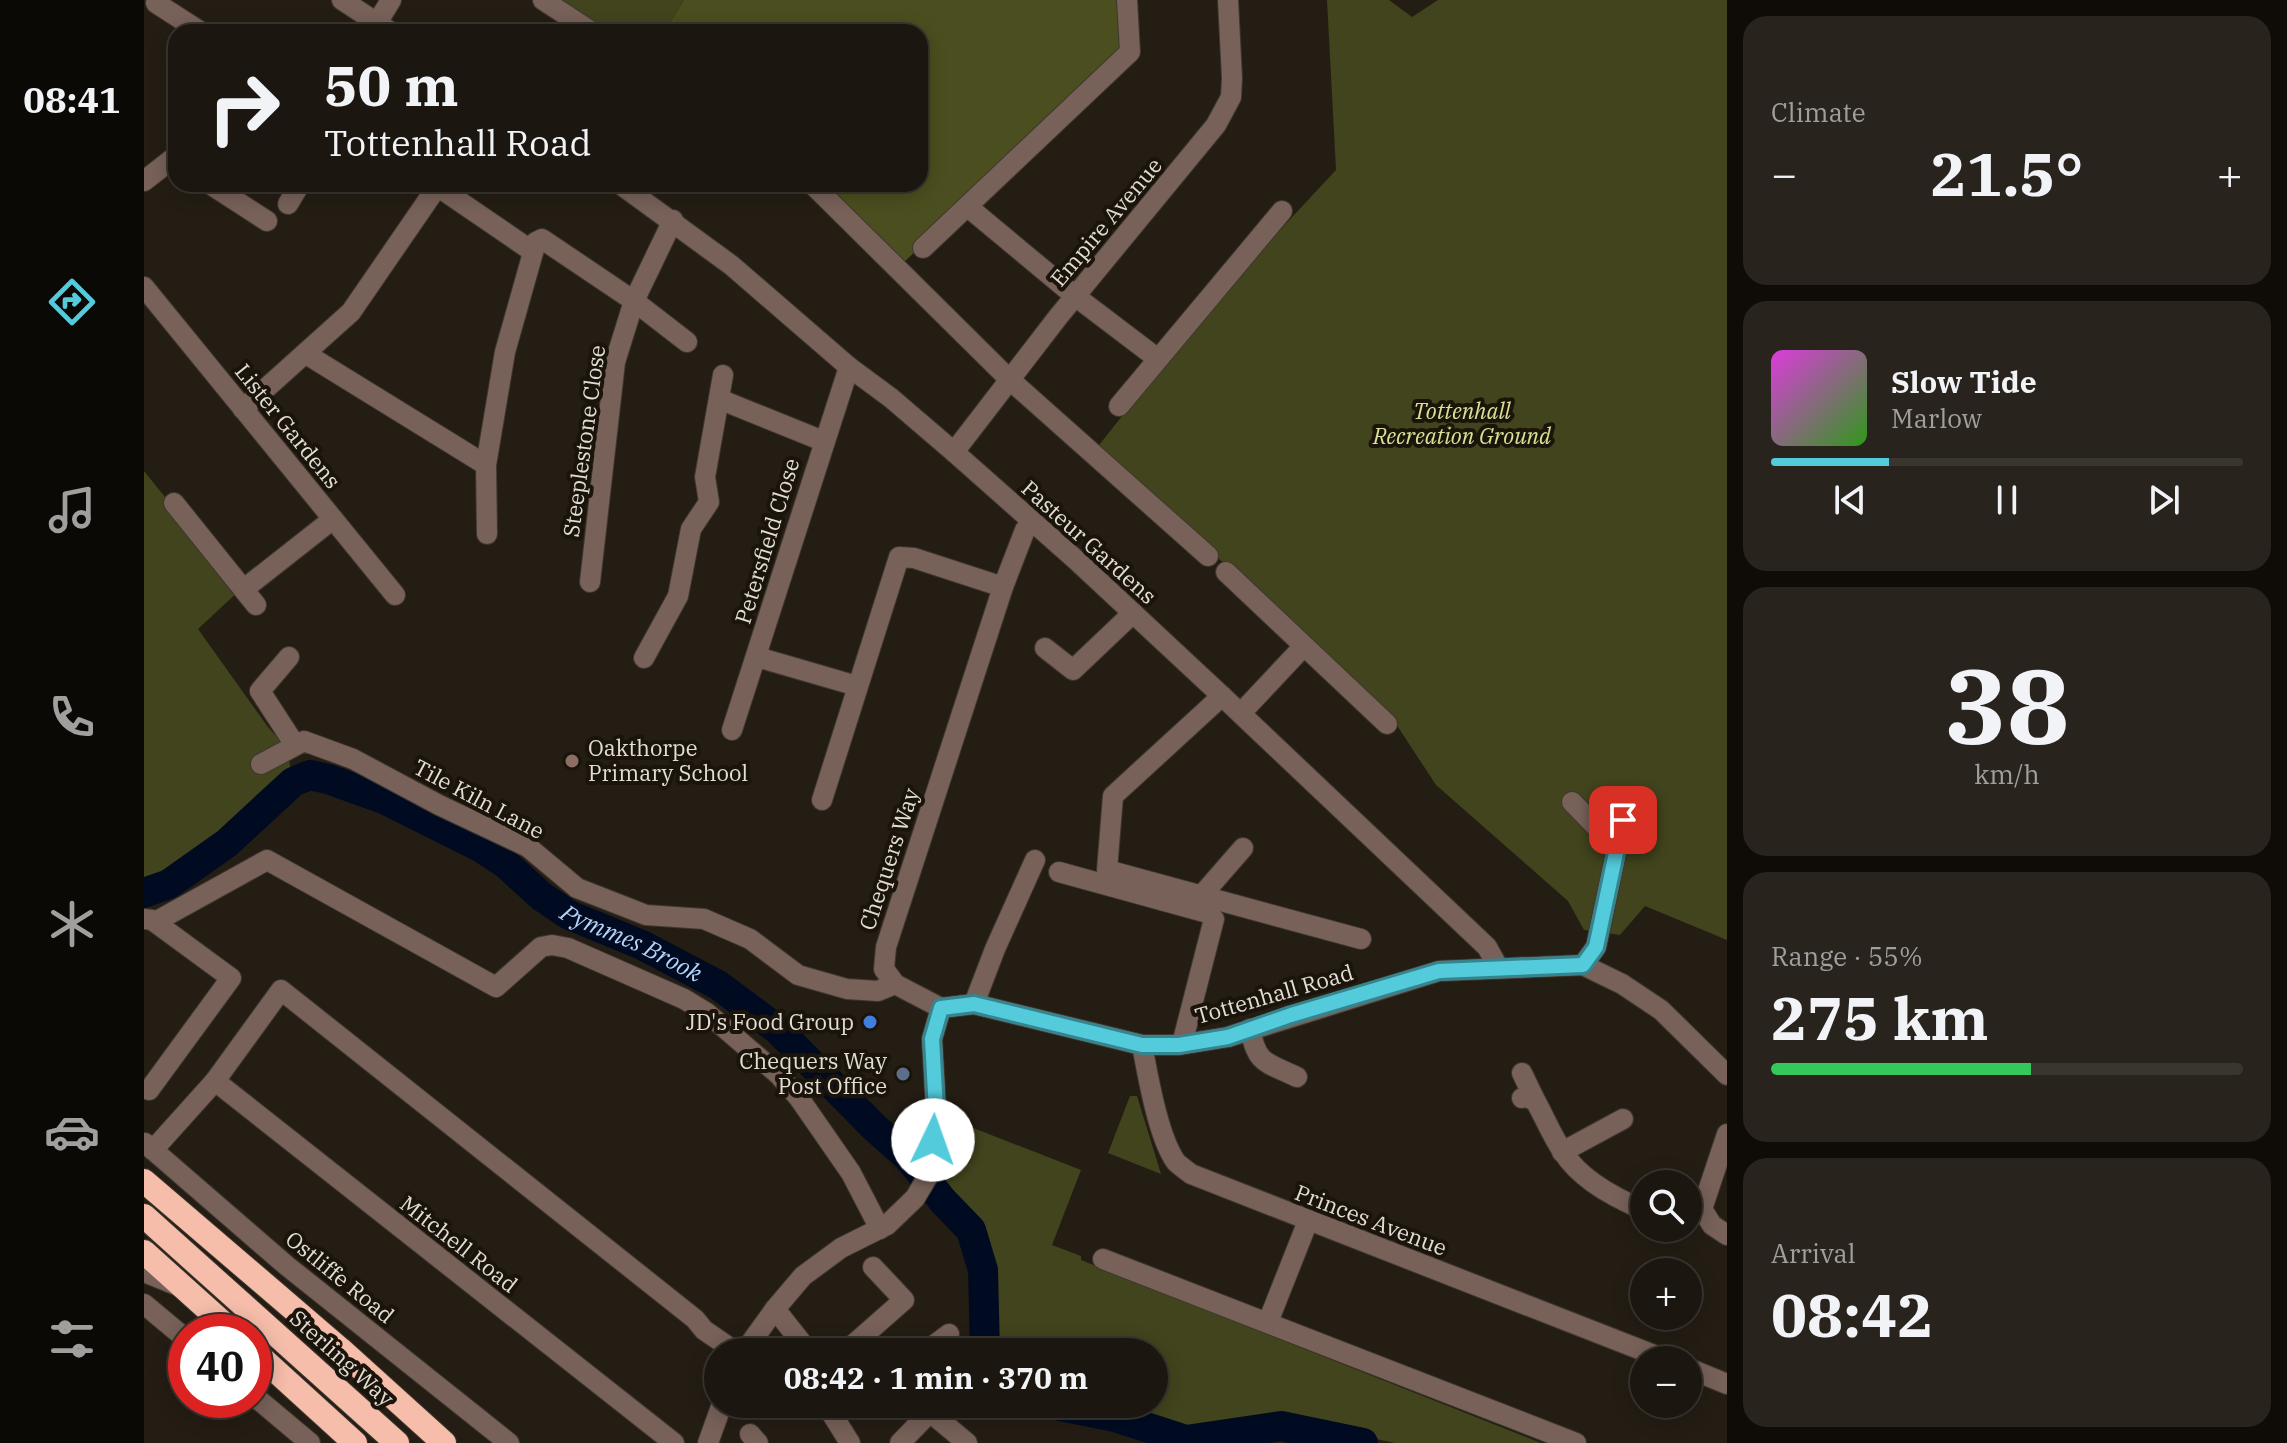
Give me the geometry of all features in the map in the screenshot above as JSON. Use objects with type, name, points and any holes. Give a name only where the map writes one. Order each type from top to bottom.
[{"type":"highway","points":[[144,1181],[444,1443]]},
{"type":"highway","name":"Sterling Way","points":[[144,1216],[397,1443]]},
{"type":"highway","points":[[144,1252],[213,1314]]},
{"type":"highway","points":[[272,1367],[355,1443]]},
{"type":"street","points":[[342,0],[379,24]]},
{"type":"street","points":[[385,24],[391,0]]},
{"type":"street","points":[[543,0],[580,24]]},
{"type":"street","points":[[923,248],[1130,52],[1127,0]]},
{"type":"street","name":"Empire Avenue","points":[[954,452],[1075,296],[1216,125],[1231,97],[1228,0]]},
{"type":"street","points":[[153,6],[186,24]]},
{"type":"street","points":[[144,181],[168,164]]},
{"type":"street","points":[[222,192],[267,221]]},
{"type":"street","points":[[288,204],[295,192]]},
{"type":"street","points":[[243,409],[351,312],[432,192]]},
{"type":"street","points":[[447,192],[532,251]]},
{"type":"street","name":"Pasteur Gardens","points":[[632,192],[731,265],[849,367],[891,398],[1033,522],[1241,713],[1487,947],[1498,967]]},
{"type":"street","points":[[820,192],[1009,379],[1208,556]]},
{"type":"street","points":[[968,207],[1075,296],[1158,359]]},
{"type":"street","points":[[1119,406],[1282,211]]},
{"type":"street","name":"Steeplestone Close","points":[[590,582],[615,362],[634,301],[673,220]]},
{"type":"street","points":[[487,534],[486,465],[505,352],[536,242],[542,239],[634,301],[687,342]]},
{"type":"street","name":"Lister Gardens","points":[[144,287],[395,595]]},
{"type":"street","points":[[306,354],[486,465]]},
{"type":"street","name":"Petersfield Close","points":[[732,730],[849,367]]},
{"type":"street","points":[[644,658],[678,596],[691,529],[709,502],[705,477],[723,375]]},
{"type":"street","points":[[719,399],[823,441]]},
{"type":"street","points":[[174,503],[250,597],[333,519]]},
{"type":"street","name":"Chequers Way","points":[[895,984],[884,969],[886,947],[1003,587],[1025,530],[1033,522]]},
{"type":"street","points":[[822,800],[899,557],[914,558],[1003,587]]},
{"type":"street","points":[[1226,572],[1387,724]]},
{"type":"street","points":[[1045,648],[1073,670],[1133,613]]},
{"type":"street","points":[[1241,713],[1304,646]]},
{"type":"street","points":[[261,764],[295,745],[260,691],[289,657]]},
{"type":"street","points":[[757,657],[857,686]]},
{"type":"street","points":[[1222,696],[1113,796],[1107,870],[1361,939]]},
{"type":"street","name":"Tile Kiln Lane","points":[[295,745],[304,741],[353,759],[439,805],[528,847],[577,888],[646,915],[704,919],[750,939],[798,975],[847,989],[878,991],[895,984]]},
{"type":"street","points":[[1572,802],[1618,849]]},
{"type":"street","points":[[1583,965],[1596,947],[1623,820]]},
{"type":"street","points":[[1202,895],[1243,848]]},
{"type":"street","points":[[149,1090],[231,978],[150,921],[267,860],[496,987],[541,947],[552,945],[568,948],[684,999],[707,1013],[779,1075],[799,1098],[851,1173],[880,1229]]},
{"type":"street","points":[[974,1004],[1035,860]]},
{"type":"street","points":[[1059,872],[1208,913],[1214,919],[1182,1044]]},
{"type":"street","name":"Tottenhall Road","points":[[941,1008],[974,1004],[1142,1045],[1182,1044],[1228,1037],[1439,971],[1583,965],[1622,984],[1661,1010],[1727,1075]]},
{"type":"street","points":[[754,1338],[803,1276],[841,1248],[887,1225],[915,1198],[931,1171],[936,1110],[932,1039],[941,1008],[895,984]]},
{"type":"street","points":[[149,1147],[215,1081],[281,990],[716,1338]]},
{"type":"street","points":[[1250,1029],[1255,1053],[1263,1061],[1297,1077]]},
{"type":"street","name":"Princes Avenue","points":[[1142,1045],[1148,1079],[1167,1144],[1177,1163],[1191,1174],[1631,1346]]},
{"type":"street","points":[[1522,1073],[1529,1100],[1575,1168],[1630,1204]]},
{"type":"street","name":"Mitchell Road","points":[[215,1081],[674,1443]]},
{"type":"street","points":[[1553,1138],[1623,1119]]},
{"type":"street","points":[[1707,1222],[1727,1134]]},
{"type":"street","name":"Ostliffe Road","points":[[149,1147],[298,1275],[509,1443]]},
{"type":"street","points":[[1268,1322],[1308,1221]]},
{"type":"street","points":[[1103,1259],[1576,1443]]},
{"type":"street","points":[[861,1338],[904,1300],[873,1267]]},
{"type":"street","points":[[144,1272],[185,1288]]},
{"type":"street","points":[[144,1304],[168,1324]]},
{"type":"street","points":[[775,1309],[798,1338]]},
{"type":"street","points":[[944,1338],[949,1334]]},
{"type":"street","points":[[1702,1374],[1727,1384]]},
{"type":"street","points":[[272,1411],[310,1443]]},
{"type":"street","points":[[416,1418],[455,1443]]},
{"type":"street","points":[[708,1443],[717,1418]]},
{"type":"street","points":[[834,1418],[849,1442]]},
{"type":"street","points":[[900,1443],[920,1418]]},
{"type":"street","points":[[939,1418],[967,1443]]},
{"type":"green space","points":[[555,0],[684,0],[669,24],[591,24]]},
{"type":"green space","points":[[684,0],[1123,0],[1126,54],[903,263],[834,192],[928,192],[928,24],[669,24]]},
{"type":"green space","name":"Tottenhall Recreation Ground","points":[[1327,0],[1389,0],[1412,17],[1438,0],[1727,0],[1727,940],[1645,906],[1620,935],[1584,930],[1568,901],[1436,785],[1398,727],[1214,554],[1096,449],[1208,307],[1336,170]]},
{"type":"green space","points":[[144,471],[240,590],[198,629],[268,727],[288,749],[293,793],[228,856],[152,906],[144,907]]},
{"type":"green space","points":[[1130,1096],[1137,1096],[1161,1174],[1108,1153]]},
{"type":"green space","points":[[953,1120],[1081,1170],[1052,1245],[1081,1256],[1081,1260],[1541,1443],[1395,1443],[1275,1418],[1191,1433],[1129,1418],[1168,1418],[1168,1338],[993,1338],[996,1309],[992,1273],[970,1224],[939,1180],[951,1148]]},
{"type":"waterway","name":"Pymmes Brook","points":[[144,893],[169,884],[227,843],[293,782],[310,775],[384,799],[480,847],[569,915],[642,945],[718,985],[777,1029],[908,1157],[971,1230],[983,1270],[985,1338]]},
{"type":"waterway","name":"Pymmes Brook","points":[[1118,1418],[1186,1440],[1281,1426],[1363,1443]]},
{"type":"place","name":"Oakthorpe Primary School","points":[[572,761]]},
{"type":"place","name":"JD's Food Group","points":[[870,1022]]},
{"type":"place","name":"Chequers Way Post Office","points":[[903,1074]]},
{"type":"route","points":[[933,1140],[936,1110],[932,1039],[941,1008],[974,1004],[1142,1045],[1179,1045],[1228,1037],[1439,971],[1583,965],[1596,947],[1623,820]]}]
